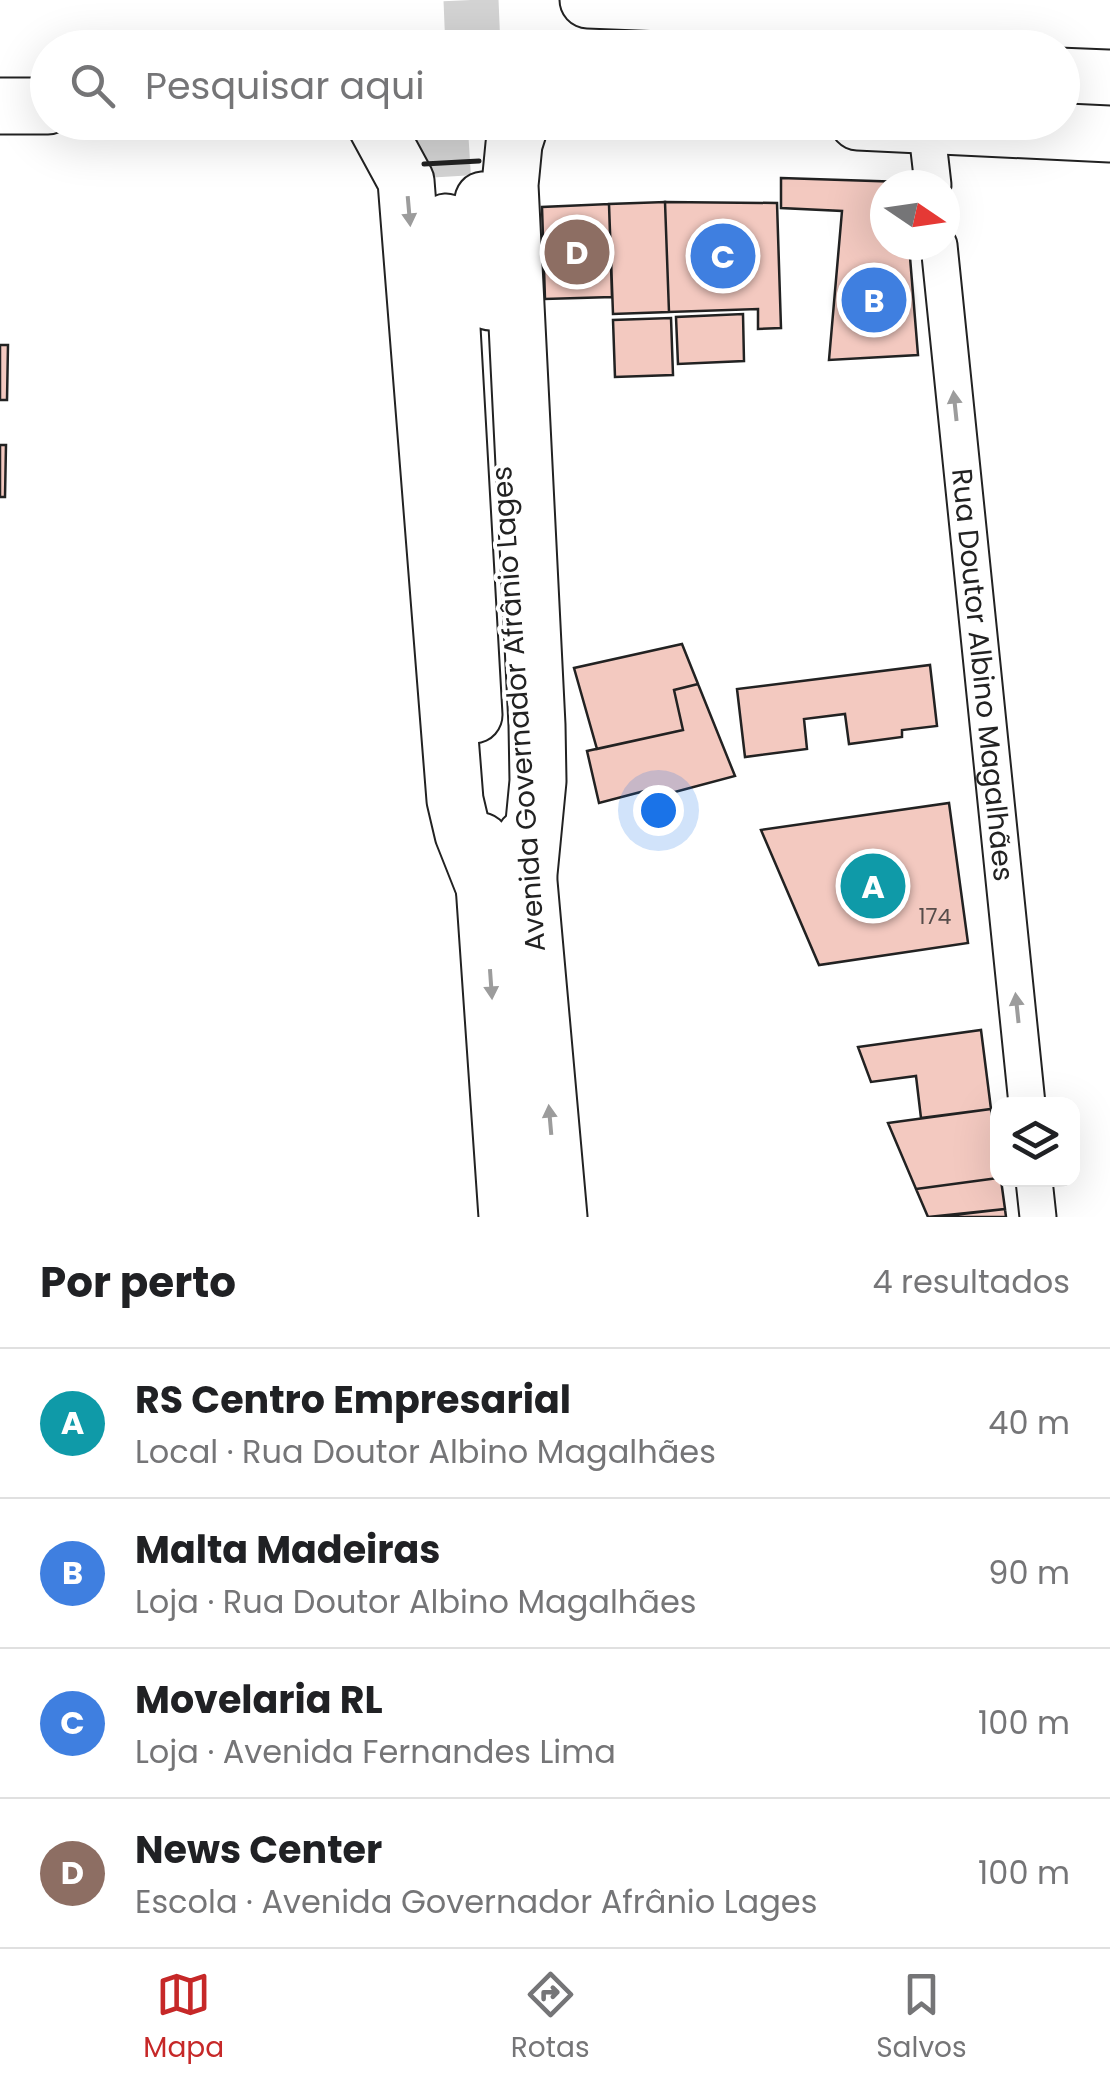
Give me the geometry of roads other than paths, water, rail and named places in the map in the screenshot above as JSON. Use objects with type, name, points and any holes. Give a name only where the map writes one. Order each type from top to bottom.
[{"type":"main road","points":[[588,0],[1110,21]]},
{"type":"main road","points":[[0,106],[30,106]]},
{"type":"main road","points":[[1080,132],[1110,134]]},
{"type":"main road","points":[[384,140],[406,180],[451,762],[463,834],[506,885]]},
{"type":"main road","points":[[506,885],[538,781],[510,185],[516,140]]},
{"type":"main road","name":"Avenida Governador Afrânio Lages","points":[[464,201],[506,885],[507,1217]]},
{"type":"main road","name":"Avenida Governador Afrânio Lages","points":[[506,885],[559,1217]]},
{"type":"street","points":[[928,140],[931,170]]},
{"type":"street","name":"Rua Doutor Albino Magalhães","points":[[941,260],[1025,1097]]},
{"type":"street","points":[[1035,1187],[1038,1217]]},
{"type":"tunnel","points":[[471,0],[472,30]]},
{"type":"tunnel","points":[[441,140],[445,202]]},
{"type":"place","name":"News Center","points":[[577,252]]},
{"type":"place","name":"Movelaria RL","points":[[723,256]]},
{"type":"place","name":"Malta Madeiras","points":[[874,300]]},
{"type":"place","name":"RS Centro Empresarial","points":[[873,886]]}]
